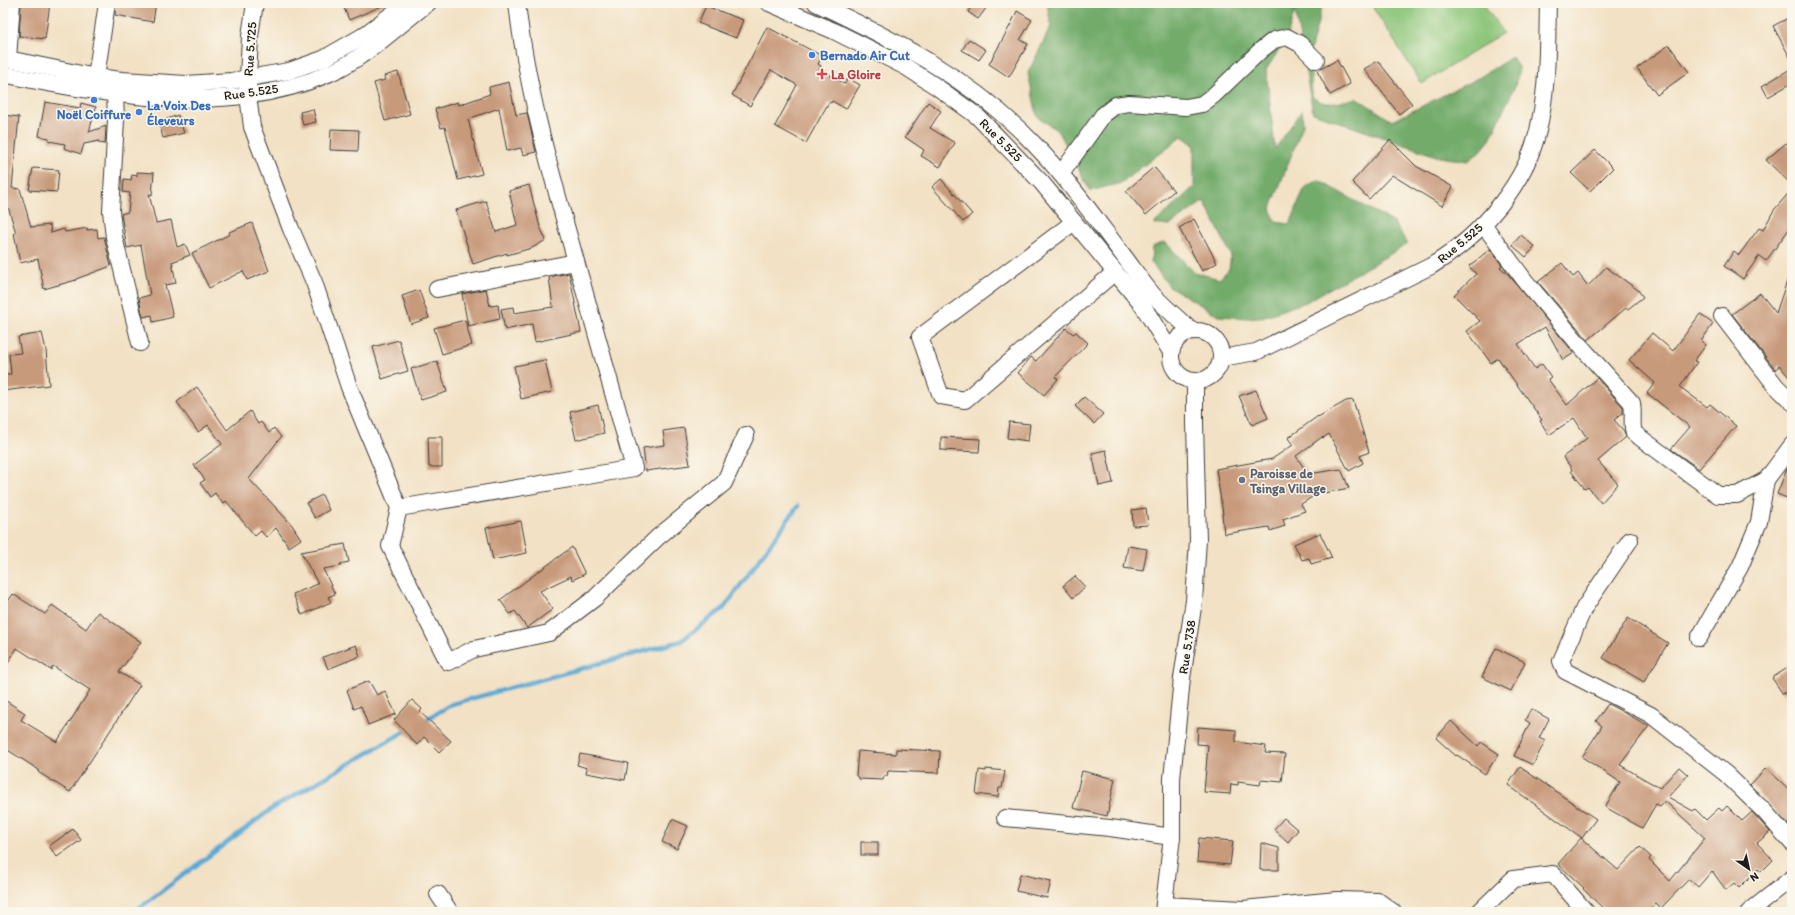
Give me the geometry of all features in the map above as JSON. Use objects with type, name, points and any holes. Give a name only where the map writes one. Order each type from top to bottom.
[{"type":"street","points":[[5,64],[12,3]]},
{"type":"street","points":[[96,77],[107,3]]},
{"type":"street","name":"Rue 5.725","points":[[255,3],[250,36],[248,79],[248,95],[252,127],[291,229],[314,282],[349,388],[399,508]]},
{"type":"street","name":"Rue 5.525","points":[[5,64],[96,77],[186,84],[209,84],[248,79],[289,70],[323,58],[363,36],[407,3]]},
{"type":"street","name":"Rue 5.525","points":[[5,64],[115,94],[148,98],[248,95],[284,88],[330,73],[372,49],[428,3]]},
{"type":"street","points":[[517,3],[522,43],[532,94],[554,184],[634,468],[399,508],[390,546],[448,662],[474,649],[549,633],[595,598],[658,537],[724,483],[746,435]]},
{"type":"street","name":"Rue 5.525","points":[[769,3],[834,31],[906,67],[977,116],[1008,146],[1042,183],[1142,306],[1171,352]]},
{"type":"street","name":"Rue 5.525","points":[[816,3],[897,44],[954,77],[994,106],[1034,144],[1061,174],[1154,295],[1192,331]]},
{"type":"street","name":"Rue 5.525","points":[[1221,358],[1256,352],[1431,266],[1457,248],[1483,224],[1501,204],[1513,187],[1534,144],[1540,122],[1543,99],[1548,3]]},
{"type":"street","points":[[1061,174],[1103,115],[1116,105],[1129,103],[1186,107],[1202,104],[1214,95],[1261,50],[1274,40],[1287,37],[1300,44],[1316,60]]},
{"type":"street","points":[[115,94],[116,120],[111,211],[114,237],[140,343]]},
{"type":"street","points":[[1074,222],[920,336],[941,396],[965,400],[1115,272]]},
{"type":"street","points":[[1483,224],[1526,282],[1632,403],[1634,415],[1632,427],[1634,433],[1718,495],[1738,495],[1766,480],[1792,445]]},
{"type":"street","points":[[437,289],[576,262]]},
{"type":"street","points":[[1722,316],[1776,386],[1792,402]]},
{"type":"street","points":[[1192,331],[1207,333],[1218,344],[1221,358],[1215,372],[1203,380],[1195,381],[1180,375],[1175,369],[1172,361],[1171,352],[1178,338],[1192,331]]},
{"type":"street","name":"Rue 5.738","points":[[1163,909],[1172,837],[1172,779],[1182,678],[1194,601],[1198,540],[1195,381]]},
{"type":"street","points":[[1699,638],[1740,566],[1759,522],[1766,480]]},
{"type":"street","points":[[1630,540],[1584,608],[1561,661],[1565,671],[1651,715],[1726,774],[1765,812],[1792,843]]},
{"type":"street","points":[[1005,818],[1110,828],[1172,837]]},
{"type":"street","points":[[1479,912],[1513,879],[1553,874],[1586,912]]},
{"type":"street","points":[[1749,912],[1792,878]]},
{"type":"street","points":[[438,894],[450,912]]},
{"type":"street","points":[[1163,909],[1334,906],[1378,901],[1393,912]]},
{"type":"green space","points":[[1047,3],[1323,3],[1310,52],[1312,96],[1317,100],[1328,103],[1357,98],[1392,121],[1480,77],[1512,57],[1519,69],[1516,84],[1489,141],[1480,152],[1468,161],[1439,157],[1313,113],[1295,10],[1287,37],[1266,70],[1275,149],[1302,110],[1303,125],[1271,208],[1275,222],[1290,224],[1305,187],[1318,180],[1393,222],[1408,244],[1306,302],[1262,317],[1248,318],[1219,316],[1169,286],[1151,262],[1152,247],[1165,242],[1194,272],[1219,279],[1229,269],[1231,255],[1204,201],[1169,226],[1154,224],[1194,187],[1194,145],[1182,136],[1121,183],[1090,191],[1059,132],[1037,116],[1028,73],[1051,26]]},
{"type":"green space","points":[[1370,3],[1483,3],[1503,33],[1422,84]]},
{"type":"building","points":[[21,3],[50,3],[45,39],[19,36]]},
{"type":"building","points":[[116,3],[156,3],[153,22],[115,15]]},
{"type":"building","points":[[342,3],[389,3],[349,20]]},
{"type":"building","points":[[974,3],[990,3],[978,19],[968,12]]},
{"type":"building","points":[[706,6],[743,20],[736,38],[698,23]]},
{"type":"building","points":[[1017,11],[1032,20],[1020,40],[1028,44],[1009,77],[989,64]]},
{"type":"building","points":[[1792,16],[1792,61],[1773,26]]},
{"type":"building","points":[[767,27],[822,56],[818,64],[821,66],[819,69],[845,84],[848,78],[860,85],[846,109],[832,101],[831,103],[829,102],[806,143],[775,126],[797,85],[771,70],[750,106],[732,95]]},
{"type":"building","points":[[969,39],[986,50],[979,60],[962,50]]},
{"type":"building","points":[[1669,45],[1689,72],[1657,95],[1637,68]]},
{"type":"building","points":[[1337,60],[1350,84],[1330,95],[1317,71]]},
{"type":"building","points":[[1378,61],[1412,104],[1399,114],[1364,69]]},
{"type":"building","points":[[1792,68],[1792,83],[1768,97],[1762,86]]},
{"type":"building","points":[[398,72],[410,114],[385,121],[374,83],[385,80],[384,76]]},
{"type":"building","points":[[509,82],[516,115],[527,113],[536,152],[523,155],[521,148],[507,151],[499,108],[468,119],[482,174],[458,180],[445,127],[441,128],[435,109],[458,102],[459,105],[490,94],[489,87]]},
{"type":"building","points":[[45,102],[80,108],[81,103],[96,107],[89,132],[106,126],[105,144],[99,143],[99,141],[84,144],[81,154],[64,148],[65,144],[49,141],[49,138],[39,136]]},
{"type":"building","points":[[928,102],[941,111],[930,128],[955,143],[940,167],[921,156],[924,150],[905,137]]},
{"type":"building","points":[[313,109],[316,122],[303,125],[300,112]]},
{"type":"building","points":[[3,115],[19,117],[12,188],[20,189],[31,227],[50,225],[51,233],[64,229],[65,232],[87,228],[87,230],[97,229],[98,238],[104,237],[111,266],[76,280],[44,289],[38,259],[20,263],[14,233],[16,233],[3,190]]},
{"type":"building","points":[[178,115],[184,133],[163,138],[159,122]]},
{"type":"building","points":[[331,129],[359,130],[358,151],[330,150]]},
{"type":"building","points":[[1390,140],[1416,166],[1453,187],[1442,206],[1392,175],[1369,199],[1352,182]]},
{"type":"building","points":[[1786,143],[1792,148],[1792,185],[1766,160]]},
{"type":"building","points":[[1595,150],[1613,168],[1590,191],[1571,173]]},
{"type":"building","points":[[1154,167],[1174,191],[1146,215],[1126,191]]},
{"type":"building","points":[[33,168],[59,170],[57,192],[29,190]]},
{"type":"building","points":[[137,172],[154,173],[152,195],[149,194],[156,223],[171,220],[177,247],[185,244],[190,255],[172,262],[176,283],[165,285],[173,317],[153,322],[152,315],[143,317],[139,298],[150,295],[141,245],[127,248],[121,214],[128,212],[130,193],[123,192],[124,179],[131,180],[132,175],[137,176]]},
{"type":"building","points":[[941,179],[972,214],[963,222],[932,187]]},
{"type":"building","points":[[529,185],[540,227],[546,240],[532,248],[507,255],[507,253],[473,264],[456,210],[486,201],[496,232],[517,225],[509,191]]},
{"type":"building","points":[[1792,189],[1792,225],[1766,261],[1759,256],[1743,279],[1724,266],[1734,251],[1739,255],[1759,228],[1763,230],[1774,210]]},
{"type":"building","points":[[1194,219],[1217,263],[1202,271],[1179,228]]},
{"type":"building","points":[[252,223],[269,271],[247,280],[243,271],[209,288],[192,253],[230,234],[229,232]]},
{"type":"building","points":[[1521,235],[1535,247],[1526,257],[1512,245]]},
{"type":"building","points":[[1490,249],[1502,265],[1500,267],[1508,274],[1574,353],[1563,360],[1545,327],[1518,344],[1535,369],[1542,364],[1551,377],[1548,379],[1567,405],[1597,378],[1623,407],[1623,413],[1614,420],[1624,431],[1626,437],[1598,461],[1618,484],[1601,503],[1588,487],[1585,489],[1571,471],[1572,469],[1563,457],[1587,438],[1574,418],[1549,435],[1540,421],[1542,420],[1498,358],[1491,363],[1467,331],[1480,321],[1454,295],[1476,274],[1469,266]]},
{"type":"building","points":[[1562,263],[1573,277],[1578,273],[1588,286],[1606,267],[1638,290],[1643,297],[1628,309],[1626,308],[1588,340],[1538,282]]},
{"type":"building","points":[[1790,272],[1792,272],[1792,381],[1779,365],[1776,370],[1732,314],[1760,293],[1776,313]]},
{"type":"building","points":[[569,273],[581,332],[535,342],[532,324],[505,330],[501,309],[513,307],[514,313],[553,307],[549,277]]},
{"type":"building","points":[[486,289],[490,306],[498,305],[500,319],[468,326],[462,294]]},
{"type":"building","points":[[419,290],[429,318],[411,324],[402,296]]},
{"type":"building","points":[[1700,314],[1713,324],[1701,341],[1706,345],[1694,361],[1697,362],[1680,387],[1707,407],[1710,404],[1736,426],[1699,469],[1671,449],[1690,427],[1647,393],[1655,383],[1629,360],[1652,333],[1673,351]]},
{"type":"building","points":[[465,320],[472,345],[442,354],[434,328]]},
{"type":"building","points":[[1066,328],[1073,334],[1076,332],[1088,343],[1055,377],[1058,379],[1044,395],[1018,373],[1031,357],[1036,361]]},
{"type":"building","points":[[42,333],[46,350],[49,385],[3,391],[3,375],[11,374],[9,354],[21,353],[18,337]]},
{"type":"building","points":[[399,340],[408,371],[382,379],[373,347]]},
{"type":"building","points":[[545,360],[552,392],[521,399],[514,366]]},
{"type":"building","points":[[437,361],[447,392],[421,400],[411,369]]},
{"type":"building","points":[[197,387],[227,430],[250,411],[258,424],[261,422],[269,433],[274,428],[281,437],[249,479],[292,525],[301,539],[289,547],[276,528],[266,537],[261,531],[255,536],[226,501],[223,504],[215,493],[210,497],[200,483],[205,480],[194,465],[222,444],[208,425],[198,432],[177,402]]},
{"type":"building","points":[[1256,390],[1268,418],[1252,425],[1239,396]]},
{"type":"building","points":[[1084,397],[1103,414],[1094,424],[1075,406]]},
{"type":"building","points":[[1353,400],[1369,452],[1360,456],[1363,463],[1349,471],[1329,434],[1323,438],[1322,437],[1296,456],[1308,474],[1341,469],[1349,488],[1324,493],[1323,490],[1301,504],[1305,511],[1283,519],[1285,526],[1270,531],[1269,527],[1224,534],[1223,514],[1216,469],[1272,459],[1293,445],[1288,438],[1318,416],[1346,401]]},
{"type":"building","points":[[598,405],[604,433],[576,440],[570,412]]},
{"type":"building","points":[[1009,422],[1030,424],[1028,441],[1007,438]]},
{"type":"building","points":[[684,428],[690,465],[646,471],[643,448],[665,445],[663,431]]},
{"type":"building","points":[[428,437],[442,437],[442,467],[429,467]]},
{"type":"building","points":[[941,437],[980,439],[979,452],[941,450]]},
{"type":"building","points":[[1106,450],[1113,483],[1099,486],[1092,453]]},
{"type":"building","points":[[1792,461],[1792,500],[1777,494],[1788,466]]},
{"type":"building","points":[[322,495],[329,510],[315,518],[306,503]]},
{"type":"building","points":[[1146,508],[1148,525],[1133,526],[1132,510]]},
{"type":"building","points":[[521,521],[527,553],[493,560],[486,528]]},
{"type":"building","points":[[1320,533],[1332,558],[1311,564],[1309,558],[1302,560],[1294,544]]},
{"type":"building","points":[[345,544],[349,562],[340,564],[341,566],[323,569],[335,594],[328,597],[331,602],[302,615],[293,594],[318,584],[301,552]]},
{"type":"building","points":[[1128,546],[1147,549],[1143,571],[1124,568]]},
{"type":"building","points":[[572,547],[585,574],[572,580],[571,576],[540,591],[553,609],[527,628],[515,611],[510,614],[500,600]]},
{"type":"building","points":[[1075,576],[1085,587],[1073,598],[1063,586]]},
{"type":"building","points":[[13,594],[45,614],[52,605],[86,629],[98,612],[141,642],[119,672],[140,685],[70,792],[38,772],[39,770],[3,747],[3,699],[25,713],[21,720],[57,742],[90,690],[53,666],[51,670],[17,648],[3,671],[3,609]]},
{"type":"building","points":[[1628,618],[1668,643],[1644,682],[1603,658]]},
{"type":"building","points":[[356,645],[360,656],[328,669],[323,657]]},
{"type":"building","points":[[1496,648],[1525,662],[1511,691],[1482,677]]},
{"type":"building","points":[[1792,665],[1792,687],[1783,694],[1772,678]]},
{"type":"building","points":[[369,681],[377,695],[385,691],[396,714],[368,725],[361,706],[354,709],[347,690]]},
{"type":"building","points":[[412,700],[422,709],[420,712],[451,741],[439,752],[424,737],[417,745],[394,720]]},
{"type":"building","points":[[1608,704],[1649,726],[1620,765],[1660,788],[1679,767],[1688,775],[1668,797],[1693,811],[1695,809],[1706,820],[1719,808],[1722,811],[1727,806],[1742,821],[1752,812],[1770,832],[1757,843],[1773,860],[1761,872],[1758,869],[1739,888],[1734,883],[1726,890],[1712,871],[1698,887],[1689,879],[1661,908],[1656,903],[1648,912],[1607,912],[1558,864],[1581,838],[1618,870],[1640,847],[1651,857],[1649,860],[1670,881],[1705,838],[1665,801],[1660,806],[1656,804],[1642,828],[1605,807],[1620,782],[1582,757],[1602,726],[1596,721]]},
{"type":"building","points":[[1531,709],[1549,719],[1539,738],[1545,741],[1533,765],[1514,756],[1530,723],[1525,720]]},
{"type":"building","points":[[1451,721],[1478,746],[1481,742],[1499,754],[1485,774],[1457,755],[1456,756],[1436,738]]},
{"type":"building","points":[[1198,727],[1236,730],[1236,742],[1266,746],[1265,753],[1285,754],[1282,782],[1261,780],[1260,785],[1238,782],[1238,785],[1231,784],[1230,794],[1204,792],[1208,745],[1197,744]]},
{"type":"building","points":[[896,749],[940,751],[939,773],[888,771],[887,776],[884,776],[883,780],[859,779],[859,777],[856,776],[858,751],[896,754]]},
{"type":"building","points":[[580,754],[628,763],[625,780],[586,773],[587,768],[577,765]]},
{"type":"building","points":[[1520,767],[1596,819],[1582,838],[1508,785]]},
{"type":"building","points":[[1766,768],[1792,792],[1792,829],[1750,785]]},
{"type":"building","points":[[986,769],[1005,771],[1002,788],[999,788],[998,797],[976,794],[979,770],[986,771]]},
{"type":"building","points":[[1082,771],[1115,779],[1107,816],[1073,808]]},
{"type":"building","points":[[1284,818],[1298,830],[1288,842],[1274,829]]},
{"type":"building","points":[[672,819],[688,826],[677,849],[662,842]]},
{"type":"building","points":[[73,829],[81,840],[57,857],[49,846]]},
{"type":"building","points":[[1199,838],[1233,841],[1230,865],[1197,862]]},
{"type":"building","points":[[861,842],[878,842],[878,855],[861,855]]},
{"type":"building","points":[[1261,843],[1279,848],[1279,870],[1260,870]]},
{"type":"building","points":[[1020,874],[1051,881],[1047,898],[1016,891]]},
{"type":"waterway","points":[[422,722],[452,704],[681,641],[724,608],[798,506]]},
{"type":"waterway","points":[[134,912],[273,808],[409,729]]},
{"type":"place","name":"Bernado Air Cut","points":[[812,55]]},
{"type":"place","name":"La Gloire","points":[[822,74]]},
{"type":"place","name":"Noël Coiffure","points":[[94,100]]},
{"type":"place","name":"La Voix Des Éleveurs","points":[[139,112]]},
{"type":"place","name":"Paroisse de Tsinga Village","points":[[1242,480]]}]
